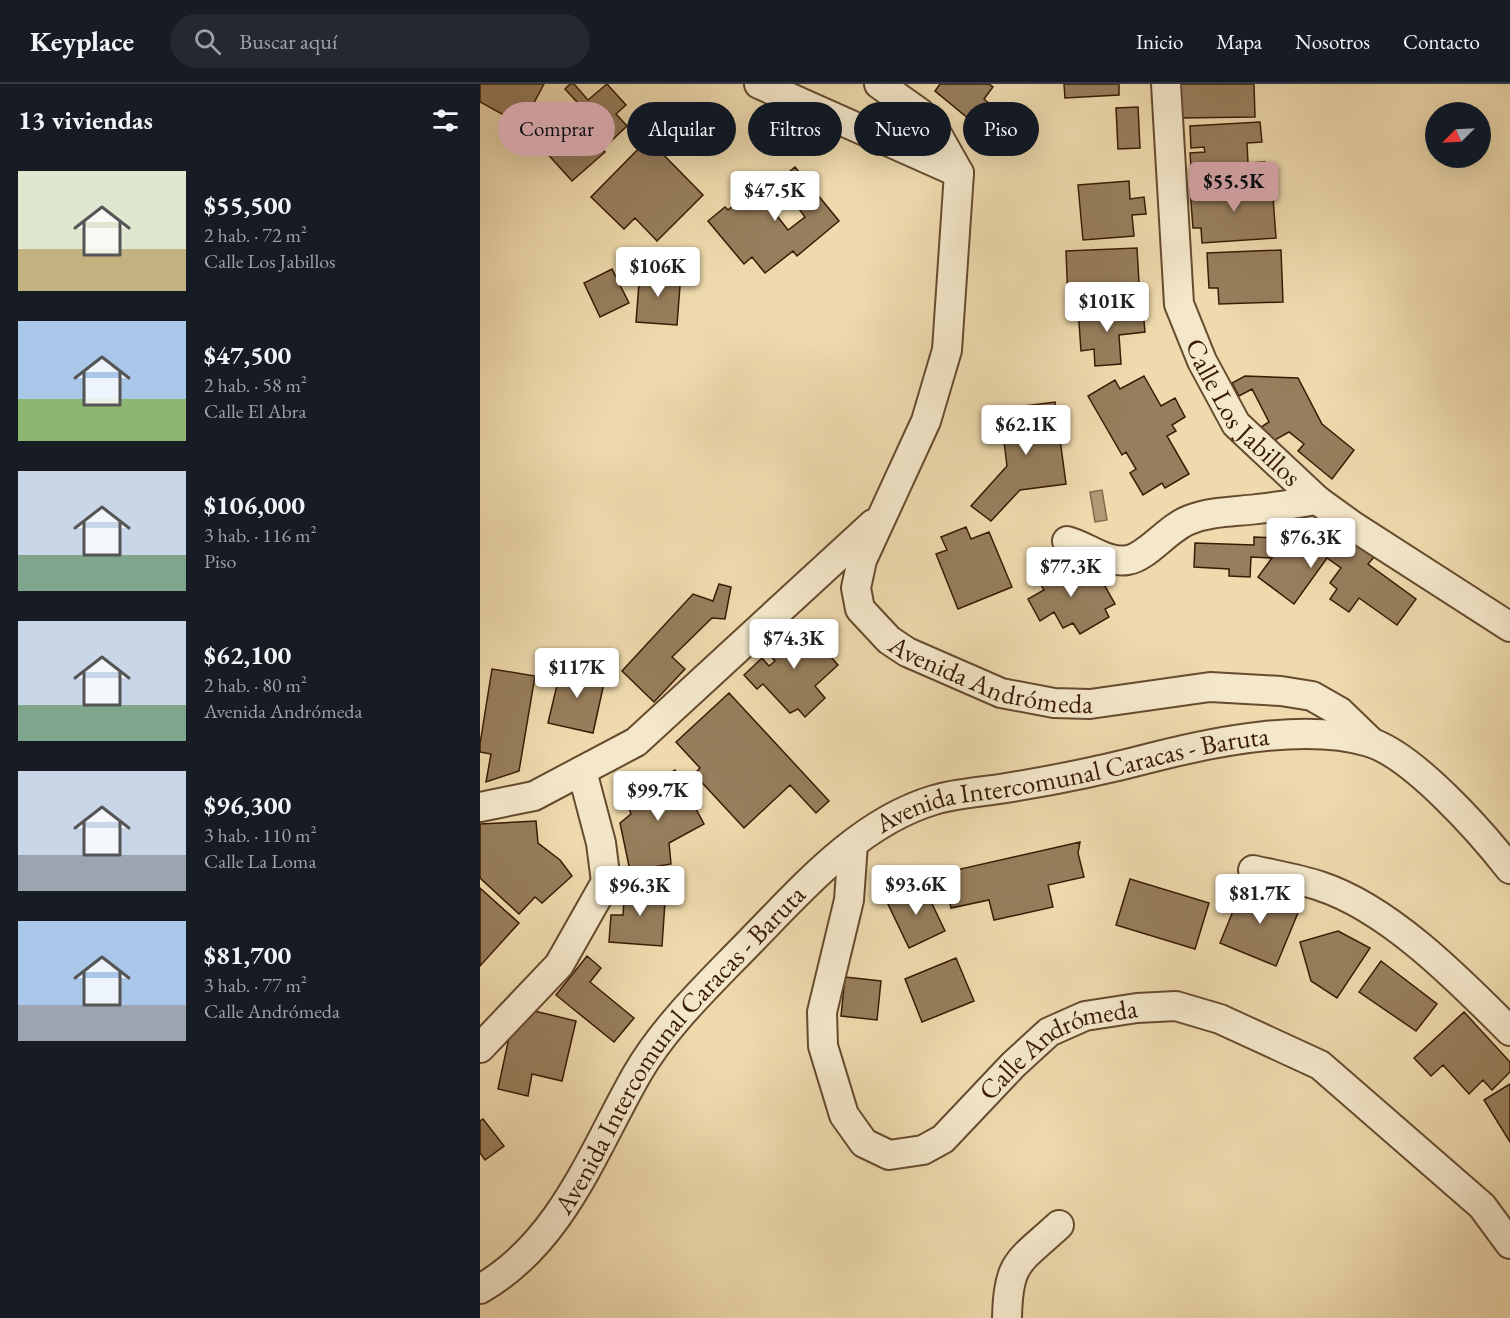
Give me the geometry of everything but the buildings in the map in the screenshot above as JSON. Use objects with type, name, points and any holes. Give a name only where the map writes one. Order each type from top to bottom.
[{"type":"street","points":[[759,84],[959,173]]},
{"type":"street","points":[[879,84],[920,113],[937,134],[959,173]]},
{"type":"street","name":"Calle Los Jabillos","points":[[1166,84],[1179,304],[1202,361],[1236,424],[1317,500],[1353,526],[1510,627]]},
{"type":"street","name":"Avenida Andrómeda","points":[[959,173],[947,350],[926,421],[862,560],[856,588],[860,609],[873,625],[907,652],[1001,693],[1054,702],[1120,701],[1210,687],[1248,688],[1312,696],[1340,712],[1371,742]]},
{"type":"street","points":[[1067,541],[1085,546],[1112,561],[1130,560],[1173,527],[1190,519],[1217,511],[1256,510],[1317,500]]},
{"type":"street","points":[[480,807],[534,796],[636,742],[881,516]]},
{"type":"street","name":"Avenida Intercomunal Caracas - Baruta","points":[[480,1289],[525,1255],[558,1215],[583,1178],[639,1071],[697,997],[789,903],[854,844],[903,811],[937,799],[1092,774],[1173,752],[1290,735],[1320,734],[1371,742],[1429,781],[1485,838],[1510,869]]},
{"type":"street","points":[[480,1048],[559,965],[606,882],[601,843],[582,771]]},
{"type":"street","name":"Calle Andrómeda","points":[[854,844],[849,900],[822,1012],[822,1046],[844,1116],[864,1143],[889,1155],[923,1150],[943,1140],[1013,1065],[1048,1032],[1085,1016],[1137,1008],[1176,1006],[1220,1019],[1320,1065],[1482,1206],[1510,1244]]},
{"type":"street","points":[[1253,870],[1321,886],[1370,909],[1455,976],[1510,1031]]},
{"type":"street","points":[[1007,1318],[1008,1286],[1011,1273],[1021,1260],[1059,1225]]},
{"type":"shaded area","points":[[1102,490],[1107,520],[1095,522],[1090,492]]}]
